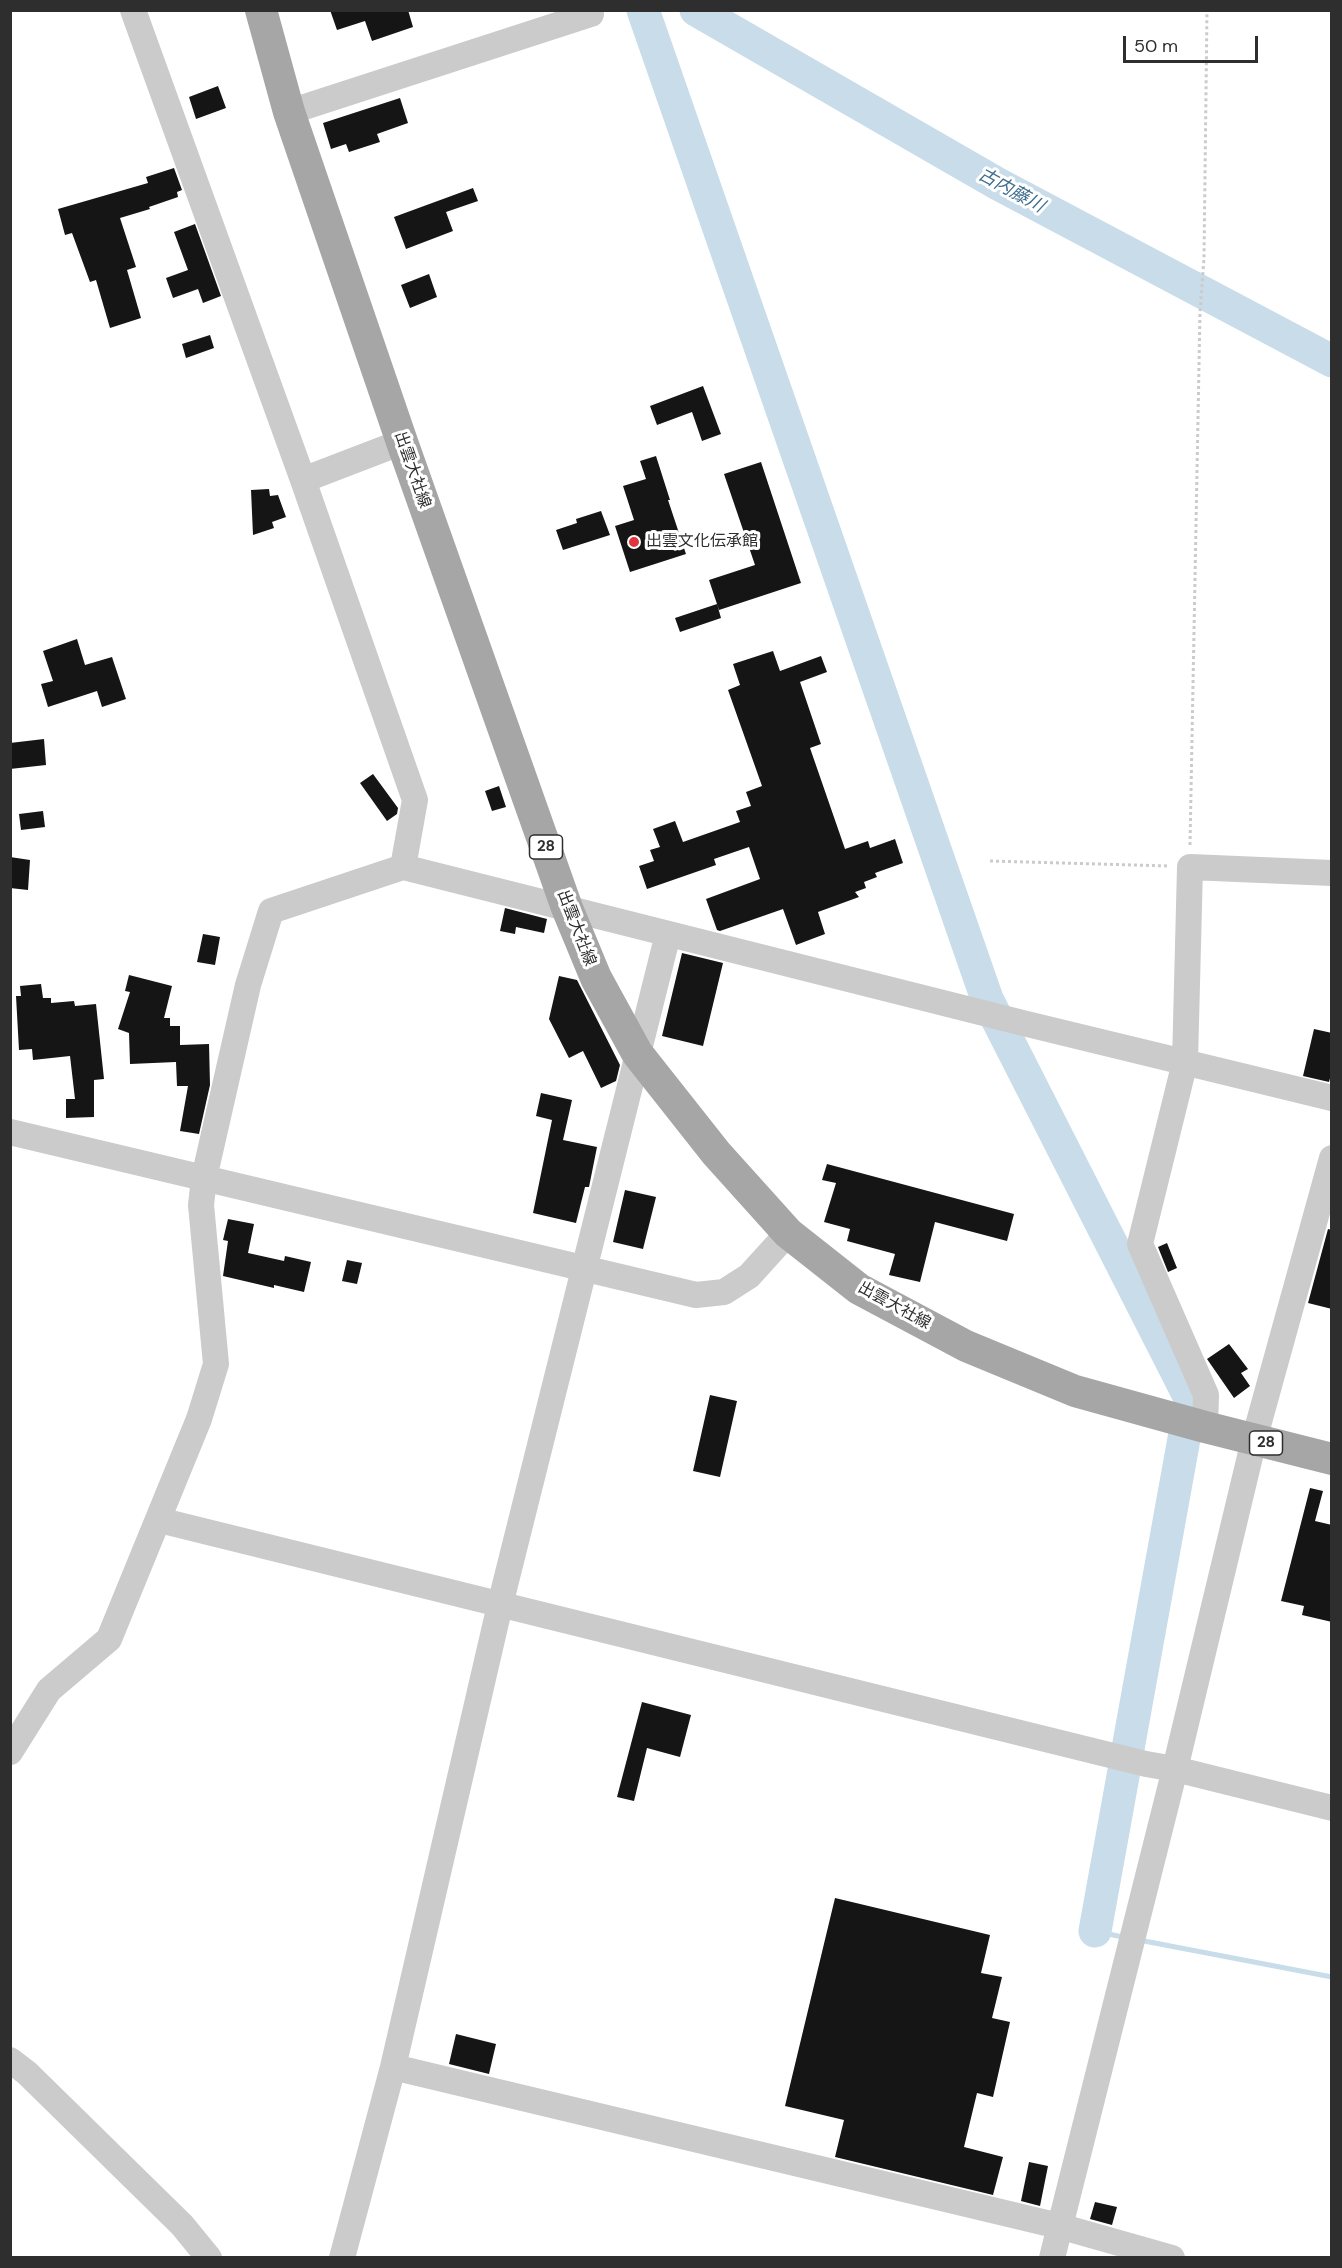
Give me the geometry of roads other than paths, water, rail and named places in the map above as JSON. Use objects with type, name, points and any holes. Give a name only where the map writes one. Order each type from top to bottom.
[{"type":"main road","name":"出雲大社線","points":[[261,10],[289,112],[402,442],[567,908],[596,978],[637,1053],[716,1153],[788,1233],[859,1288],[966,1346],[1075,1391],[1203,1427],[1332,1459]]},
{"type":"street","points":[[133,10],[303,480],[415,800],[403,867]]},
{"type":"street","points":[[289,112],[591,14]]},
{"type":"street","points":[[303,480],[402,442]]},
{"type":"street","points":[[10,1752],[49,1690],[109,1639],[200,1419],[216,1364],[201,1205],[204,1178],[248,985],[271,911],[403,867],[973,1011],[1332,1098]]},
{"type":"street","points":[[1203,1427],[1206,1395],[1140,1244],[1185,1062],[1190,867],[1332,873]]},
{"type":"street","points":[[342,2258],[393,2067],[500,1605],[668,934]]},
{"type":"street","points":[[10,1131],[696,1295],[724,1292],[749,1276],[788,1233]]},
{"type":"street","points":[[1052,2258],[1175,1769],[1254,1440],[1332,1158]]},
{"type":"street","points":[[159,1520],[1332,1808]]},
{"type":"street","points":[[10,2060],[27,2073],[182,2225],[209,2258]]},
{"type":"street","points":[[393,2067],[1059,2226],[1172,2258]]},
{"type":"waterway","points":[[643,10],[987,999],[1191,1400],[1095,1931]]},
{"type":"waterway","name":"古内藤川","points":[[696,10],[998,184],[1332,361]]},
{"type":"waterway","points":[[1095,1931],[1127,1938]]},
{"type":"waterway","points":[[1139,1940],[1332,1977]]},
{"type":"place","name":"出雲文化伝承館","points":[[634,542]]}]
